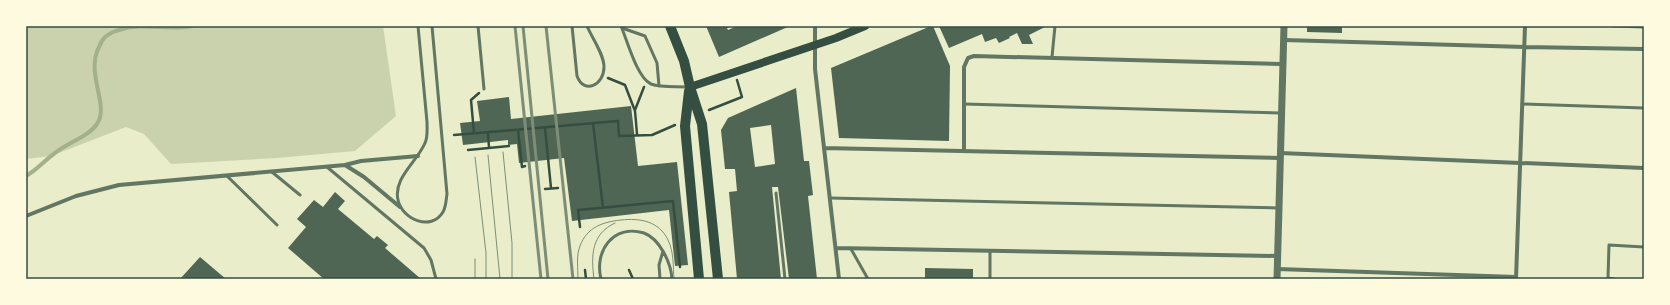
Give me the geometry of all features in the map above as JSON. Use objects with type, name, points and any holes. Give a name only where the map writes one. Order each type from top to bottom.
[{"type":"main road","points":[[670,26],[684,61],[690,87],[702,124],[718,279]]},
{"type":"main road","points":[[690,87],[815,45],[865,26]]},
{"type":"main road","points":[[690,87],[685,126],[699,279]]},
{"type":"street","points":[[815,26],[815,69],[840,279]]},
{"type":"street","points":[[1277,279],[1284,26]]},
{"type":"street","points":[[1277,269],[1516,278],[1524,26]]},
{"type":"street","points":[[1284,40],[1644,49]]},
{"type":"street","points":[[964,150],[964,67],[968,58],[974,56],[1282,64]]},
{"type":"street","points":[[824,148],[1280,156],[1520,162],[1644,168]]},
{"type":"street","points":[[26,216],[90,192],[119,185],[226,174],[327,167],[418,156]]},
{"type":"street","points":[[345,165],[364,177],[400,207]]},
{"type":"street","points":[[836,248],[1277,256]]},
{"type":"lane","points":[[418,26],[428,128],[425,144],[400,183],[397,195],[400,207],[411,219],[427,221],[442,214],[446,202],[432,26]]},
{"type":"lane","points":[[478,26],[484,90]]},
{"type":"lane","points":[[572,26],[577,76],[579,81],[585,86],[590,86],[597,84],[602,76],[604,67],[603,59],[587,26]]},
{"type":"lane","points":[[1052,58],[1055,26]]},
{"type":"lane","points":[[1613,26],[1644,27]]},
{"type":"lane","points":[[622,27],[645,36],[657,63],[659,86]]},
{"type":"lane","points":[[622,27],[638,69],[646,81],[659,86],[690,87]]},
{"type":"lane","points":[[964,104],[1281,113]]},
{"type":"lane","points":[[1522,104],[1644,108]]},
{"type":"lane","points":[[327,167],[424,248],[431,260],[436,279]]},
{"type":"lane","points":[[271,171],[300,195]]},
{"type":"lane","points":[[226,174],[277,225]]},
{"type":"lane","points":[[776,193],[785,279]]},
{"type":"lane","points":[[830,198],[1278,208]]},
{"type":"lane","points":[[601,279],[599,271],[600,257],[606,244],[616,236],[629,232],[643,233],[653,239],[663,252],[668,262],[672,279]]},
{"type":"lane","points":[[1614,279],[1608,278],[1609,245],[1644,247]]},
{"type":"lane","points":[[851,249],[868,279]]},
{"type":"lane","points":[[990,251],[990,279]]},
{"type":"lane","points":[[660,279],[659,265],[663,252]]},
{"type":"path","points":[[730,102],[742,97],[735,72]]},
{"type":"path","points":[[602,76],[624,85],[635,111],[637,134]]},
{"type":"path","points":[[635,111],[646,81]]},
{"type":"path","points":[[474,133],[471,100],[484,90]]},
{"type":"path","points":[[454,135],[618,121],[619,136],[637,134],[652,135]]},
{"type":"path","points":[[593,123],[603,208]]},
{"type":"path","points":[[545,128],[551,188]]},
{"type":"path","points":[[518,130],[522,167],[525,166]]},
{"type":"path","points":[[488,132],[489,148]]},
{"type":"path","points":[[468,150],[509,146]]},
{"type":"path","points":[[544,189],[558,188]]},
{"type":"path","points":[[580,227],[578,210],[673,201],[680,267]]},
{"type":"path","points":[[584,270],[586,279]]},
{"type":"path","points":[[629,270],[633,279]]},
{"type":"green space","points":[[26,26],[383,26],[396,116],[355,151],[277,158],[171,164],[144,134],[126,127],[51,156],[26,159]]},
{"type":"building","points":[[706,26],[732,26],[727,28],[728,30],[737,26],[790,26],[719,57]]},
{"type":"building","points":[[933,26],[950,66],[949,141],[839,138],[831,68]]},
{"type":"building","points":[[939,26],[1045,27],[1029,35],[1033,44],[1022,44],[1017,33],[999,43],[996,38],[985,42],[982,34],[949,48]]},
{"type":"building","points":[[1307,26],[1342,26],[1342,33],[1307,32]]},
{"type":"building","points":[[796,88],[804,161],[809,161],[813,195],[808,196],[817,279],[789,279],[778,187],[772,187],[781,279],[737,279],[729,192],[737,191],[735,169],[725,169],[721,130],[728,118]],"holes":[[[771,125],[775,164],[755,167],[750,128]]]},
{"type":"building","points":[[509,97],[511,119],[631,106],[638,166],[677,162],[688,265],[675,266],[669,210],[572,221],[564,158],[519,163],[517,144],[508,145],[508,140],[463,145],[460,123],[480,121],[477,101]]},
{"type":"building","points":[[335,192],[345,201],[338,209],[374,239],[377,236],[388,245],[385,248],[421,279],[324,279],[288,248],[306,227],[297,219],[314,200],[323,207]]},
{"type":"building","points":[[200,257],[226,279],[180,279]]},
{"type":"building","points":[[925,268],[973,269],[973,279],[925,279]]},
{"type":"waterway","points":[[26,176],[60,149],[88,133],[97,124],[101,108],[96,78],[95,57],[100,44],[107,36],[116,31],[128,28],[174,28],[192,26]]},
{"type":"tram line","points":[[503,152],[512,243],[512,279]]},
{"type":"tram line","points":[[488,155],[500,279]]},
{"type":"tram line","points":[[475,157],[486,253],[486,279]]},
{"type":"tram line","points":[[578,279],[579,250],[587,234],[602,224],[628,220],[642,220],[648,222],[660,229],[664,234],[671,249],[674,279]]},
{"type":"tram line","points":[[594,279],[594,246],[601,233],[615,223]]},
{"type":"tram line","points":[[475,259],[475,279]]},
{"type":"railway","points":[[515,26],[541,279]]},
{"type":"railway","points":[[523,26],[548,279]]},
{"type":"railway","points":[[546,26],[573,279]]}]
